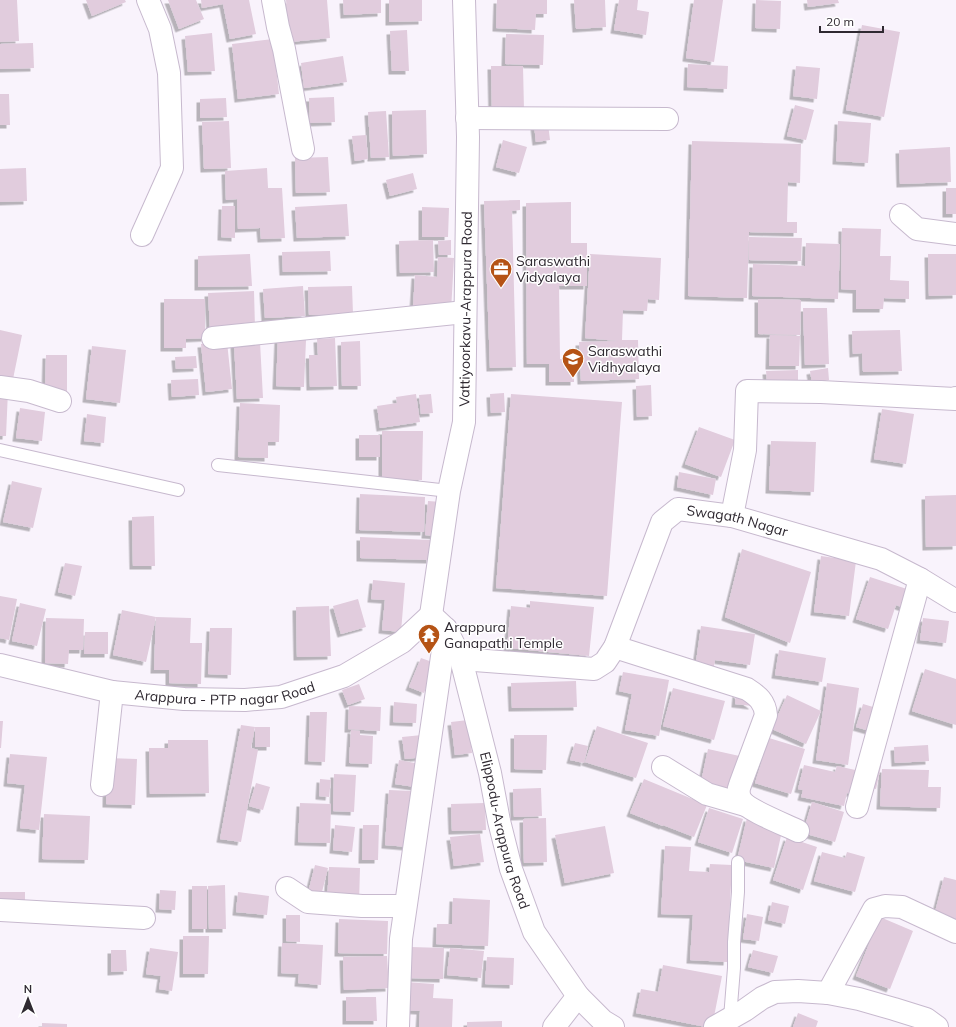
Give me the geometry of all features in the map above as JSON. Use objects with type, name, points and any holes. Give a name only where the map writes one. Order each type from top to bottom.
[{"type":"street","points":[[142,235],[172,168],[169,73],[160,29],[148,0]]},
{"type":"street","points":[[273,0],[303,149]]},
{"type":"street","name":"Vattiyoorkavu-Arappura Road","points":[[398,1027],[401,939],[439,622],[449,491],[464,422],[467,118],[464,0]]},
{"type":"street","points":[[467,118],[666,119]]},
{"type":"street","points":[[901,215],[917,229],[956,234]]},
{"type":"street","points":[[213,338],[465,312]]},
{"type":"street","points":[[0,387],[29,391],[60,401]]},
{"type":"street","points":[[732,516],[744,450],[747,390],[956,398]]},
{"type":"street","name":"Swagath Nagar","points":[[461,659],[594,669],[605,662],[615,647],[662,522],[678,509],[732,516],[881,559],[920,579],[956,601]]},
{"type":"street","points":[[857,807],[920,579]]},
{"type":"street","name":"Elippodu-Arappura Road","points":[[439,622],[461,659],[490,773],[499,821],[511,869],[534,932],[578,996],[603,1021],[613,1027]]},
{"type":"street","name":"Arappura - PTP nagar Road","points":[[0,664],[112,692],[184,699],[245,700],[281,697],[344,676],[439,622]]},
{"type":"street","points":[[615,647],[747,689],[762,700],[765,710],[764,721],[739,790],[741,800],[745,805]]},
{"type":"street","points":[[102,785],[112,692]]},
{"type":"street","points":[[663,766],[707,794],[745,805],[798,831]]},
{"type":"street","points":[[287,888],[308,902],[362,906],[405,906]]},
{"type":"street","points":[[828,994],[874,909],[885,906],[902,907],[956,932]]},
{"type":"street","points":[[0,910],[144,918]]},
{"type":"street","points":[[722,1023],[762,998],[776,992],[798,991],[859,999],[894,1008],[926,1019],[937,1027]]},
{"type":"street","points":[[554,1027],[578,996]]},
{"type":"lane","points":[[0,450],[178,490]]},
{"type":"lane","points":[[218,465],[449,491]]},
{"type":"lane","points":[[722,1023],[734,968],[738,862]]},
{"type":"building","points":[[0,0],[17,0],[19,41],[0,42]]},
{"type":"building","points":[[86,0],[125,0],[126,2],[92,16]]},
{"type":"building","points":[[168,0],[196,0],[204,19],[179,29]]},
{"type":"building","points":[[201,0],[249,0],[256,34],[230,39],[223,4],[202,8]]},
{"type":"building","points":[[286,0],[327,0],[330,38],[290,42]]},
{"type":"building","points":[[343,0],[381,0],[381,13],[344,15]]},
{"type":"building","points":[[389,0],[422,0],[422,21],[389,22]]},
{"type":"building","points":[[497,0],[547,0],[547,14],[536,14],[535,30],[496,28]]},
{"type":"building","points":[[574,0],[605,0],[606,27],[576,29]]},
{"type":"building","points":[[619,0],[638,0],[637,10],[649,12],[646,35],[614,30]]},
{"type":"building","points":[[694,0],[723,0],[714,62],[686,58]]},
{"type":"building","points":[[756,0],[781,1],[780,29],[755,28]]},
{"type":"building","points":[[807,0],[838,0],[839,3],[808,7]]},
{"type":"building","points":[[862,25],[900,32],[884,117],[846,110]]},
{"type":"building","points":[[407,30],[409,71],[392,71],[390,31]]},
{"type":"building","points":[[212,33],[215,71],[188,72],[185,36]]},
{"type":"building","points":[[506,34],[544,35],[543,65],[505,64]]},
{"type":"building","points":[[273,39],[279,94],[238,99],[232,44]]},
{"type":"building","points":[[33,43],[34,68],[0,69],[0,44]]},
{"type":"building","points":[[343,56],[347,82],[304,88],[301,63]]},
{"type":"building","points":[[688,64],[728,66],[727,89],[687,87]]},
{"type":"building","points":[[491,66],[523,66],[524,110],[492,111]]},
{"type":"building","points":[[796,66],[820,68],[817,99],[793,96]]},
{"type":"building","points":[[0,94],[9,94],[10,125],[0,125]]},
{"type":"building","points":[[334,97],[335,122],[310,123],[309,98]]},
{"type":"building","points":[[226,98],[227,117],[200,118],[200,99]]},
{"type":"building","points":[[795,105],[814,110],[806,140],[787,136]]},
{"type":"building","points":[[426,110],[427,154],[393,156],[392,111]]},
{"type":"building","points":[[386,111],[389,157],[371,158],[368,112]]},
{"type":"building","points":[[229,121],[231,168],[204,169],[202,122]]},
{"type":"building","points":[[838,121],[871,123],[868,163],[836,161]]},
{"type":"building","points":[[548,124],[550,140],[536,142],[534,125]]},
{"type":"building","points":[[366,135],[368,159],[355,161],[352,136]]},
{"type":"building","points":[[503,140],[527,147],[519,173],[496,167]]},
{"type":"building","points":[[692,141],[801,144],[800,183],[788,182],[787,222],[797,222],[797,233],[749,232],[747,298],[688,296]]},
{"type":"building","points":[[950,147],[951,182],[900,184],[899,150]]},
{"type":"building","points":[[328,157],[330,192],[296,193],[295,158]]},
{"type":"building","points":[[26,168],[27,201],[0,202],[0,169]]},
{"type":"building","points":[[267,168],[268,188],[282,188],[285,238],[261,239],[260,228],[238,229],[237,199],[226,200],[225,171]]},
{"type":"building","points":[[413,173],[417,189],[390,196],[386,180]]},
{"type":"building","points":[[946,188],[956,188],[956,214],[946,214]]},
{"type":"building","name":"Saraswathi Vidyalaya","points":[[520,200],[520,210],[512,211],[516,367],[490,368],[484,201]]},
{"type":"building","points":[[571,202],[571,243],[587,243],[587,286],[559,286],[560,359],[574,359],[574,382],[549,382],[549,364],[527,364],[526,203]]},
{"type":"building","points":[[347,204],[349,236],[297,238],[295,207]]},
{"type":"building","points":[[222,206],[235,206],[235,238],[221,237]]},
{"type":"building","points":[[422,207],[449,208],[448,237],[422,237]]},
{"type":"building","points":[[842,228],[881,229],[880,256],[891,256],[890,280],[909,281],[909,299],[884,298],[883,309],[856,309],[856,290],[841,289]]},
{"type":"building","points":[[749,237],[802,238],[801,261],[749,260]]},
{"type":"building","points":[[433,240],[434,272],[400,273],[399,241]]},
{"type":"building","points":[[451,240],[451,255],[439,255],[438,241]]},
{"type":"building","points":[[806,243],[840,244],[838,299],[752,296],[753,264],[805,266]]},
{"type":"building","points":[[330,251],[331,271],[283,272],[282,252]]},
{"type":"building","points":[[250,254],[252,286],[198,287],[198,256]]},
{"type":"building","points":[[590,254],[661,258],[659,300],[648,299],[647,311],[623,310],[622,340],[638,340],[639,379],[581,381],[579,342],[618,341],[585,338]]},
{"type":"building","points":[[928,254],[956,254],[956,295],[929,296]]},
{"type":"building","points":[[438,257],[454,258],[451,311],[413,308],[415,275],[437,277]]},
{"type":"building","points":[[303,286],[305,316],[265,318],[263,289]]},
{"type":"building","points":[[352,286],[353,314],[309,315],[308,287]]},
{"type":"building","points":[[254,291],[255,328],[210,329],[208,293]]},
{"type":"building","points":[[164,299],[205,299],[205,338],[186,339],[186,348],[164,348]]},
{"type":"building","points":[[758,299],[801,300],[800,335],[758,334]]},
{"type":"building","points":[[803,308],[827,308],[829,364],[805,365]]},
{"type":"building","points":[[0,330],[22,335],[13,379],[0,376]]},
{"type":"building","points":[[900,330],[902,371],[863,372],[862,353],[853,354],[852,331]]},
{"type":"building","points":[[770,335],[800,336],[799,366],[769,366]]},
{"type":"building","points":[[335,338],[337,386],[310,387],[309,355],[318,355],[317,339]]},
{"type":"building","points":[[278,339],[306,340],[304,387],[276,386]]},
{"type":"building","points":[[360,341],[361,386],[342,386],[341,342]]},
{"type":"building","points":[[227,342],[232,389],[206,392],[201,344]]},
{"type":"building","points":[[260,342],[263,398],[237,399],[234,343]]},
{"type":"building","points":[[92,346],[126,350],[120,403],[86,399]]},
{"type":"building","points":[[46,355],[67,355],[67,392],[45,392]]},
{"type":"building","points":[[196,356],[197,368],[176,369],[175,357]]},
{"type":"building","points":[[828,368],[829,380],[812,383],[810,371]]},
{"type":"building","points":[[798,370],[798,380],[767,381],[766,371]]},
{"type":"building","points":[[198,379],[199,395],[172,397],[171,380]]},
{"type":"building","points":[[651,385],[652,416],[637,417],[636,386]]},
{"type":"building","points":[[0,390],[8,391],[6,436],[0,436]]},
{"type":"building","points":[[504,393],[505,412],[491,413],[490,394]]},
{"type":"building","points":[[416,394],[420,422],[380,428],[377,406],[397,403],[396,397]]},
{"type":"building","points":[[431,394],[433,413],[421,414],[419,395]]},
{"type":"building","points":[[511,394],[622,402],[607,596],[496,588]]},
{"type":"building","points":[[240,403],[280,405],[279,442],[268,442],[268,458],[238,457]]},
{"type":"building","points":[[20,408],[45,412],[42,441],[16,438]]},
{"type":"building","points":[[882,409],[914,414],[906,464],[874,459]]},
{"type":"building","points":[[87,414],[106,417],[104,443],[84,441]]},
{"type":"building","points":[[699,427],[735,440],[721,477],[685,464]]},
{"type":"building","points":[[382,431],[423,431],[422,480],[382,479]]},
{"type":"building","points":[[359,435],[380,435],[380,457],[359,457]]},
{"type":"building","points":[[771,441],[816,442],[814,492],[769,490]]},
{"type":"building","points":[[679,472],[716,479],[713,495],[677,487]]},
{"type":"building","points":[[12,481],[42,488],[33,528],[3,522]]},
{"type":"building","points":[[360,494],[425,497],[424,532],[359,530]]},
{"type":"building","points":[[956,495],[956,546],[926,547],[925,496]]},
{"type":"building","points":[[428,501],[441,502],[437,536],[425,535]]},
{"type":"building","points":[[154,516],[155,566],[133,566],[132,517]]},
{"type":"building","points":[[360,537],[430,540],[430,560],[360,558]]},
{"type":"building","points":[[742,549],[811,572],[790,643],[725,617]]},
{"type":"building","points":[[821,556],[856,561],[849,616],[814,612]]},
{"type":"building","points":[[65,563],[82,566],[75,596],[58,592]]},
{"type":"building","points":[[870,577],[910,590],[904,608],[896,605],[888,629],[856,619]]},
{"type":"building","points":[[373,580],[405,583],[401,632],[382,630],[385,600],[371,599]]},
{"type":"building","points":[[0,596],[17,599],[9,640],[0,638]]},
{"type":"building","points":[[358,599],[366,627],[341,634],[333,606]]},
{"type":"building","points":[[530,601],[594,607],[589,656],[507,648],[511,606],[530,608]]},
{"type":"building","points":[[20,603],[46,609],[37,646],[12,641]]},
{"type":"building","points":[[329,606],[331,656],[297,657],[296,607]]},
{"type":"building","points":[[122,610],[156,617],[146,662],[113,655]]},
{"type":"building","points":[[156,617],[191,618],[190,643],[202,643],[201,684],[169,683],[169,670],[154,670]]},
{"type":"building","points":[[46,618],[84,619],[83,650],[69,650],[68,664],[45,663]]},
{"type":"building","points":[[923,618],[949,621],[946,643],[920,640]]},
{"type":"building","points":[[701,626],[755,634],[750,665],[715,660],[713,672],[695,669]]},
{"type":"building","points":[[210,628],[232,628],[231,675],[208,674]]},
{"type":"building","points":[[85,632],[108,632],[108,654],[84,654]]},
{"type":"building","points":[[779,650],[826,658],[822,682],[775,675]]},
{"type":"building","points":[[421,658],[435,663],[424,693],[409,687]]},
{"type":"building","points":[[925,669],[956,679],[956,725],[912,711]]},
{"type":"building","points":[[623,672],[669,680],[659,736],[625,730],[632,694],[619,691]]},
{"type":"building","points":[[576,681],[577,707],[512,708],[511,683]]},
{"type":"building","points":[[827,683],[859,688],[848,765],[816,760]]},
{"type":"building","points":[[359,684],[365,699],[348,705],[342,690]]},
{"type":"building","points":[[673,688],[725,701],[714,740],[663,726]]},
{"type":"building","points":[[736,693],[753,706],[735,704]]},
{"type":"building","points":[[787,695],[821,711],[806,744],[772,729]]},
{"type":"building","points":[[394,702],[417,704],[416,723],[393,722]]},
{"type":"building","points":[[863,704],[880,709],[873,732],[856,727]]},
{"type":"building","points":[[349,706],[381,707],[380,731],[348,729]]},
{"type":"building","points":[[310,712],[327,712],[325,762],[308,761]]},
{"type":"building","points":[[468,720],[472,753],[455,755],[451,722]]},
{"type":"building","points":[[0,721],[3,721],[1,748],[0,748]]},
{"type":"building","points":[[241,725],[255,727],[251,748],[258,750],[241,842],[220,839]]},
{"type":"building","points":[[597,726],[648,743],[636,778],[585,762]]},
{"type":"building","points":[[255,727],[270,727],[270,747],[255,747]]},
{"type":"building","points":[[351,730],[360,731],[360,735],[373,736],[372,764],[349,763]]},
{"type":"building","points":[[422,735],[424,757],[405,759],[402,737]]},
{"type":"building","points":[[514,735],[547,735],[546,770],[514,769]]},
{"type":"building","points":[[769,738],[805,749],[791,794],[755,783]]},
{"type":"building","points":[[168,740],[208,740],[209,793],[150,794],[149,748],[168,748]]},
{"type":"building","points":[[575,743],[588,746],[584,763],[570,760]]},
{"type":"building","points":[[928,745],[929,761],[895,763],[894,747]]},
{"type":"building","points":[[708,749],[744,757],[736,795],[700,787]]},
{"type":"building","points":[[10,754],[47,757],[39,830],[20,828],[25,785],[7,783]]},
{"type":"building","points":[[107,758],[137,759],[135,805],[106,804]]},
{"type":"building","points":[[399,760],[420,764],[415,787],[395,784]]},
{"type":"building","points":[[873,764],[881,766],[876,789],[868,787]]},
{"type":"building","points":[[804,765],[835,772],[837,766],[860,771],[855,794],[847,793],[844,806],[801,797],[803,790],[798,789]]},
{"type":"building","points":[[882,769],[929,770],[928,787],[941,787],[940,808],[880,806]]},
{"type":"building","points":[[334,774],[356,775],[354,812],[333,811]]},
{"type":"building","points":[[320,779],[331,780],[329,797],[319,796]]},
{"type":"building","points":[[644,779],[707,805],[694,837],[630,813]]},
{"type":"building","points":[[256,783],[270,787],[263,810],[249,806]]},
{"type":"building","points":[[541,788],[542,816],[514,817],[513,789]]},
{"type":"building","points":[[389,790],[412,791],[408,847],[385,845]]},
{"type":"building","points":[[812,802],[844,812],[835,842],[803,833]]},
{"type":"building","points":[[300,803],[331,804],[330,843],[298,842]]},
{"type":"building","points":[[485,803],[486,830],[452,831],[451,804]]},
{"type":"building","points":[[709,808],[743,819],[732,853],[698,842]]},
{"type":"building","points":[[44,814],[90,816],[88,860],[42,859]]},
{"type":"building","points":[[546,818],[547,862],[524,863],[523,819]]},
{"type":"building","points":[[747,818],[783,826],[774,868],[737,860]]},
{"type":"building","points":[[335,825],[355,827],[352,852],[333,850]]},
{"type":"building","points":[[363,825],[379,825],[378,860],[362,860]]},
{"type":"building","points":[[605,826],[614,873],[565,883],[555,835]]},
{"type":"building","points":[[480,834],[484,862],[454,866],[450,837]]},
{"type":"building","points":[[787,837],[817,847],[803,890],[773,880]]},
{"type":"building","points":[[665,846],[691,847],[689,871],[709,872],[710,864],[732,865],[727,962],[690,960],[693,915],[661,914]]},
{"type":"building","points":[[822,852],[845,858],[847,852],[865,857],[855,892],[814,881]]},
{"type":"building","points":[[315,865],[328,868],[321,896],[308,893]]},
{"type":"building","points":[[329,867],[360,868],[359,904],[327,902]]},
{"type":"building","points":[[944,877],[956,880],[956,921],[934,916]]},
{"type":"building","points":[[225,885],[226,929],[209,929],[208,886]]},
{"type":"building","points":[[192,886],[207,886],[207,929],[192,929]]},
{"type":"building","points":[[160,890],[176,891],[175,910],[159,909]]},
{"type":"building","points":[[0,892],[25,892],[25,901],[0,900]]},
{"type":"building","points":[[238,892],[269,896],[267,915],[236,912]]},
{"type":"building","points":[[453,898],[490,900],[488,946],[436,944],[437,924],[452,924]]},
{"type":"building","points":[[772,902],[789,906],[785,924],[768,920]]},
{"type":"building","points":[[747,914],[763,917],[759,941],[743,939]]},
{"type":"building","points":[[286,915],[300,915],[300,942],[286,941]]},
{"type":"building","points":[[880,917],[913,931],[890,989],[856,976]]},
{"type":"building","points":[[339,919],[388,921],[387,954],[338,953]]},
{"type":"building","points":[[183,936],[209,936],[208,974],[183,974]]},
{"type":"building","points":[[282,943],[323,945],[321,985],[298,983],[299,974],[281,973]]},
{"type":"building","points":[[411,947],[444,948],[443,979],[410,978]]},
{"type":"building","points":[[150,948],[178,952],[172,991],[159,989],[161,976],[146,974]]},
{"type":"building","points":[[450,948],[484,951],[481,978],[447,975]]},
{"type":"building","points":[[111,950],[126,950],[127,971],[111,972]]},
{"type":"building","points":[[753,950],[778,956],[773,973],[748,967]]},
{"type":"building","points":[[387,956],[389,988],[344,990],[343,957]]},
{"type":"building","points":[[487,957],[514,958],[513,985],[485,984]]},
{"type":"building","points":[[663,965],[722,976],[712,1027],[636,1013],[641,989],[658,992]]},
{"type":"building","points":[[405,982],[434,984],[433,998],[453,999],[452,1027],[419,1027],[420,1011],[403,1010]]},
{"type":"building","points":[[346,997],[376,997],[377,1021],[346,1021]]},
{"type":"building","points":[[798,1013],[818,1021],[816,1027],[793,1027]]},
{"type":"building","points":[[502,1021],[502,1027],[467,1027],[467,1022]]},
{"type":"building","points":[[42,1023],[67,1024],[67,1027],[42,1027]]},
{"type":"place","name":"Saraswathi Vidyalaya","points":[[501,288]]},
{"type":"place","name":"Saraswathi Vidhyalaya","points":[[573,378]]},
{"type":"place","name":"Arappura Ganapathi Temple","points":[[429,654]]}]
